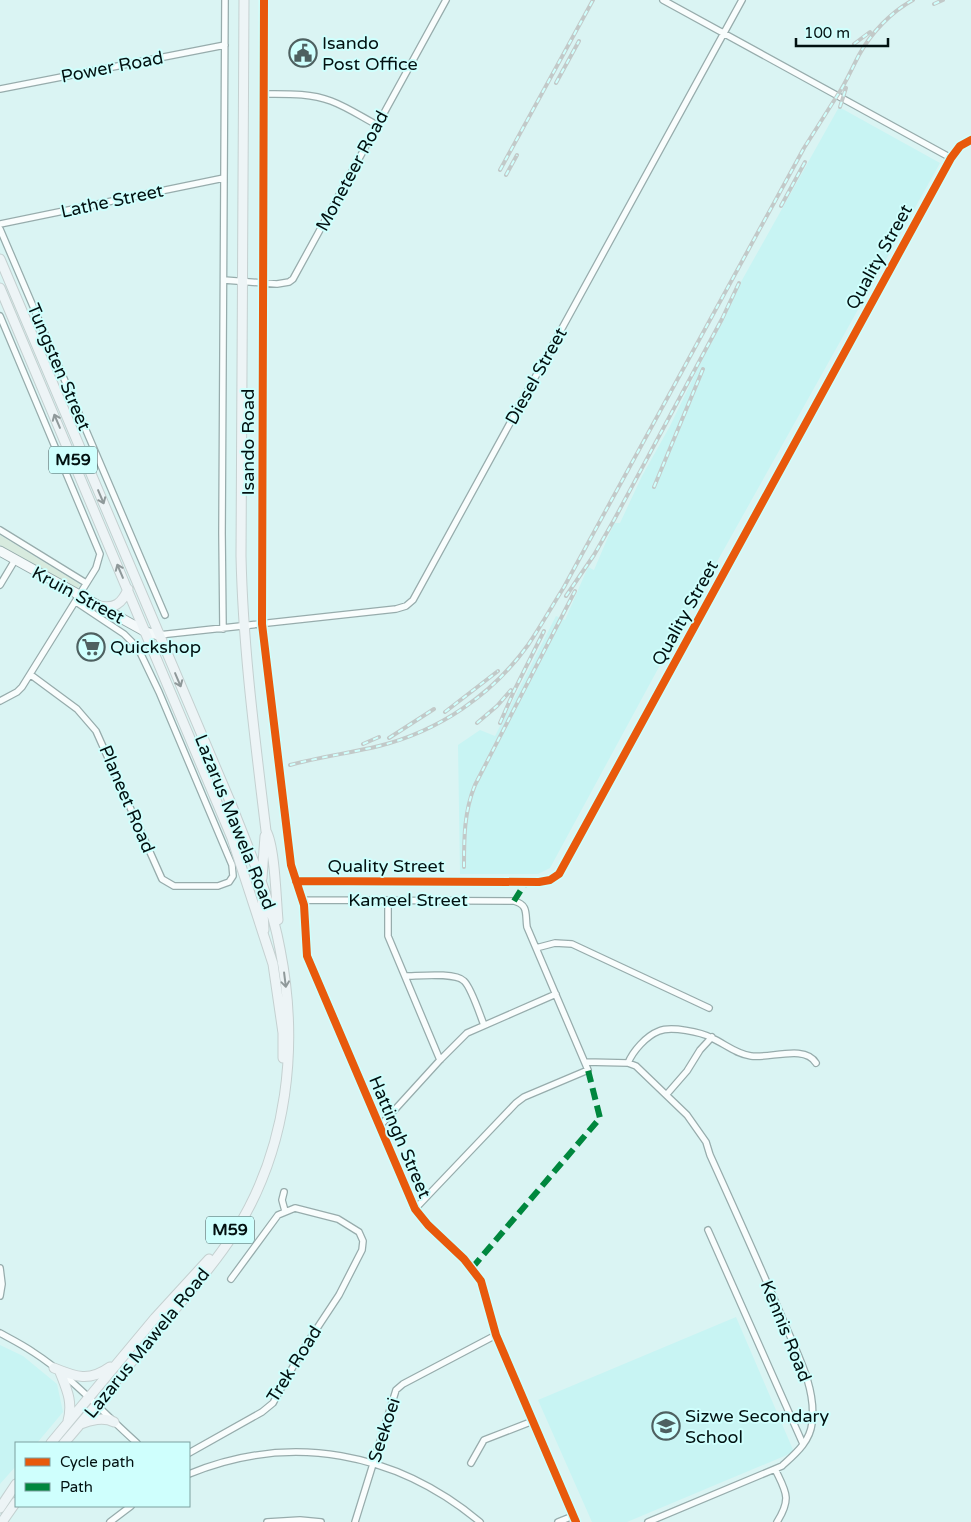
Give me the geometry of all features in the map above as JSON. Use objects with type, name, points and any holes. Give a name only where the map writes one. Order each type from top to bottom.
[{"type":"main road","name":"Isando Road","points":[[244,0],[241,556],[243,626],[266,831],[262,881]]},
{"type":"main road","name":"Lazarus Mawela Road","points":[[0,259],[262,881],[280,948],[288,1004],[288,1075],[278,1129],[265,1173],[254,1197],[228,1243],[65,1442]]},
{"type":"main road","name":"Lazarus Mawela Road","points":[[0,288],[223,813],[257,918],[265,936],[277,986],[283,1033],[280,1095],[267,1152],[243,1207],[221,1243],[88,1397]]},
{"type":"main road","name":"Kruin Street","points":[[0,551],[78,598],[99,606],[146,632],[158,635]]},
{"type":"main road","points":[[99,606],[110,607],[117,605],[123,600],[128,589]]},
{"type":"main road","name":"Isando Road","points":[[266,831],[273,868],[280,948]]},
{"type":"main road","points":[[262,881],[265,936]]},
{"type":"main road","points":[[57,1370],[75,1376],[92,1377],[122,1356]]},
{"type":"main road","points":[[57,1370],[70,1399],[70,1414],[67,1424]]},
{"type":"main road","name":"M59","points":[[67,1424],[88,1397]]},
{"type":"main road","points":[[81,1424],[100,1420],[114,1422]]},
{"type":"main road","name":"Lazarus Mawela Road","points":[[52,1442],[67,1424]]},
{"type":"main road","points":[[0,1508],[15,1486]]},
{"type":"main road","points":[[2,1522],[15,1503]]},
{"type":"street","name":"Isando Road","points":[[223,628],[225,0]]},
{"type":"street","name":"Isando Road","points":[[264,0],[265,282],[262,624],[291,865],[296,881]]},
{"type":"street","name":"Moneteer Road","points":[[224,280],[284,284],[296,275],[446,0]]},
{"type":"street","points":[[663,0],[951,158]]},
{"type":"street","name":"Diesel Street","points":[[243,626],[396,609],[406,606],[413,600],[742,0]]},
{"type":"street","name":"Power Road","points":[[0,89],[225,45]]},
{"type":"street","points":[[264,94],[292,94],[322,98],[343,106],[377,125]]},
{"type":"street","name":"Quality Street","points":[[296,881],[539,882],[550,880],[558,874],[951,158],[960,146],[971,140]]},
{"type":"street","name":"Lathe Street","points":[[0,224],[224,178]]},
{"type":"street","name":"Tungsten Street","points":[[0,229],[165,615]]},
{"type":"street","points":[[0,316],[100,550],[99,564],[31,675],[18,692],[0,701]]},
{"type":"street","name":"Kruin Street","points":[[0,530],[86,584]]},
{"type":"street","points":[[0,585],[15,560]]},
{"type":"street","name":"Planeet Road","points":[[31,675],[77,709],[96,731],[162,879],[174,886],[218,886],[224,885],[231,879],[234,872],[232,865],[159,692],[138,648],[124,634],[78,598]]},
{"type":"street","points":[[158,635],[243,626]]},
{"type":"street","name":"Hattingh Street","points":[[296,881],[305,911],[307,956],[414,1209],[464,1259],[483,1286],[496,1335],[575,1519]]},
{"type":"street","name":"Kameel Street","points":[[303,900],[514,901],[524,906],[527,927],[536,948]]},
{"type":"street","points":[[388,900],[388,936],[440,1060]]},
{"type":"street","points":[[414,1209],[516,1103],[588,1070],[536,948],[555,943],[572,944],[709,1008]]},
{"type":"street","points":[[405,976],[450,976],[464,980],[484,1025]]},
{"type":"street","points":[[380,1127],[467,1033],[556,994]]},
{"type":"street","points":[[585,1062],[628,1063],[637,1048],[661,1030],[696,1031],[744,1054],[753,1056],[799,1053],[809,1055],[816,1063]]},
{"type":"street","points":[[666,1094],[687,1071],[700,1050],[712,1038]]},
{"type":"street","name":"Kennis Road","points":[[628,1063],[642,1070],[687,1115],[706,1142],[710,1155],[753,1249],[808,1383],[812,1401],[812,1423],[809,1434],[803,1444],[782,1466],[648,1522]]},
{"type":"street","points":[[232,1279],[278,1215],[285,1211],[282,1200],[284,1192]]},
{"type":"street","name":"Trek Road","points":[[190,1452],[262,1412],[273,1403],[309,1339],[339,1295],[362,1250],[363,1242],[359,1232],[338,1219],[295,1208],[285,1211]]},
{"type":"street","points":[[708,1230],[803,1444]]},
{"type":"street","points":[[0,1268],[2,1284],[0,1296]]},
{"type":"street","points":[[0,1333],[33,1351],[57,1370],[136,1442]]},
{"type":"street","name":"Seekoei","points":[[355,1522],[397,1389],[403,1384],[496,1335]]},
{"type":"street","points":[[471,1463],[484,1440],[533,1421]]},
{"type":"street","points":[[190,1474],[229,1460],[272,1454],[327,1454],[397,1471],[455,1502],[480,1522]]},
{"type":"street","points":[[775,1469],[786,1498],[784,1510],[777,1522]]},
{"type":"street","points":[[110,1522],[130,1507]]},
{"type":"street","points":[[558,1522],[575,1519]]},
{"type":"street","points":[[267,1522],[300,1520],[321,1522]]},
{"type":"shaded area","points":[[839,107],[940,163],[685,619],[550,868],[538,874],[460,874],[458,745],[480,730],[495,736],[556,616],[565,620],[588,567],[594,570],[614,523],[620,523],[642,476],[670,426],[732,298]]},
{"type":"shaded area","name":"Sizwe Secondary School","points":[[736,1317],[794,1452],[627,1522],[592,1522],[538,1400]]},
{"type":"shaded area","points":[[0,1345],[23,1356],[57,1384],[63,1412],[38,1442],[15,1442],[15,1467],[0,1484]]},
{"type":"green space","points":[[0,535],[80,586],[77,589],[54,578],[0,545]]},
{"type":"railway","points":[[500,170],[593,0]]},
{"type":"railway","points":[[290,765],[379,746],[423,731],[463,709],[498,680],[514,663],[533,638],[564,587],[804,148],[846,81],[859,55],[876,31],[889,17],[913,0]]},
{"type":"railway","points":[[934,4],[943,0]]},
{"type":"railway","points":[[854,44],[870,32]]},
{"type":"railway","points":[[556,83],[579,41]]},
{"type":"railway","points":[[840,107],[846,88]]},
{"type":"railway","points":[[506,175],[517,155]]},
{"type":"railway","points":[[781,206],[805,162]]},
{"type":"railway","points":[[566,596],[594,555],[614,520],[722,319],[739,283]]},
{"type":"railway","points":[[654,487],[703,369]]},
{"type":"railway","points":[[464,867],[467,815],[475,785],[575,591]]},
{"type":"railway","points":[[500,723],[544,631]]},
{"type":"railway","points":[[445,712],[498,671]]},
{"type":"railway","points":[[477,723],[497,706],[511,690]]},
{"type":"railway","points":[[389,738],[434,709]]},
{"type":"railway","points":[[363,744],[379,737]]},
{"type":"marked path","points":[[514,901],[526,882]]},
{"type":"marked path","points":[[472,1268],[600,1118],[588,1070]]},
{"type":"cycle path","points":[[264,0],[262,624],[291,865],[304,905],[307,956],[415,1209],[428,1225],[464,1259],[481,1281],[496,1335],[576,1522]]},
{"type":"cycle path","points":[[296,881],[539,882],[550,880],[559,874],[951,158],[960,146],[971,140]]},
{"type":"place","name":"Isando Post Office","points":[[303,53]]},
{"type":"place","name":"Quickshop","points":[[91,647]]},
{"type":"place","name":"Sizwe Secondary School","points":[[666,1426]]}]
